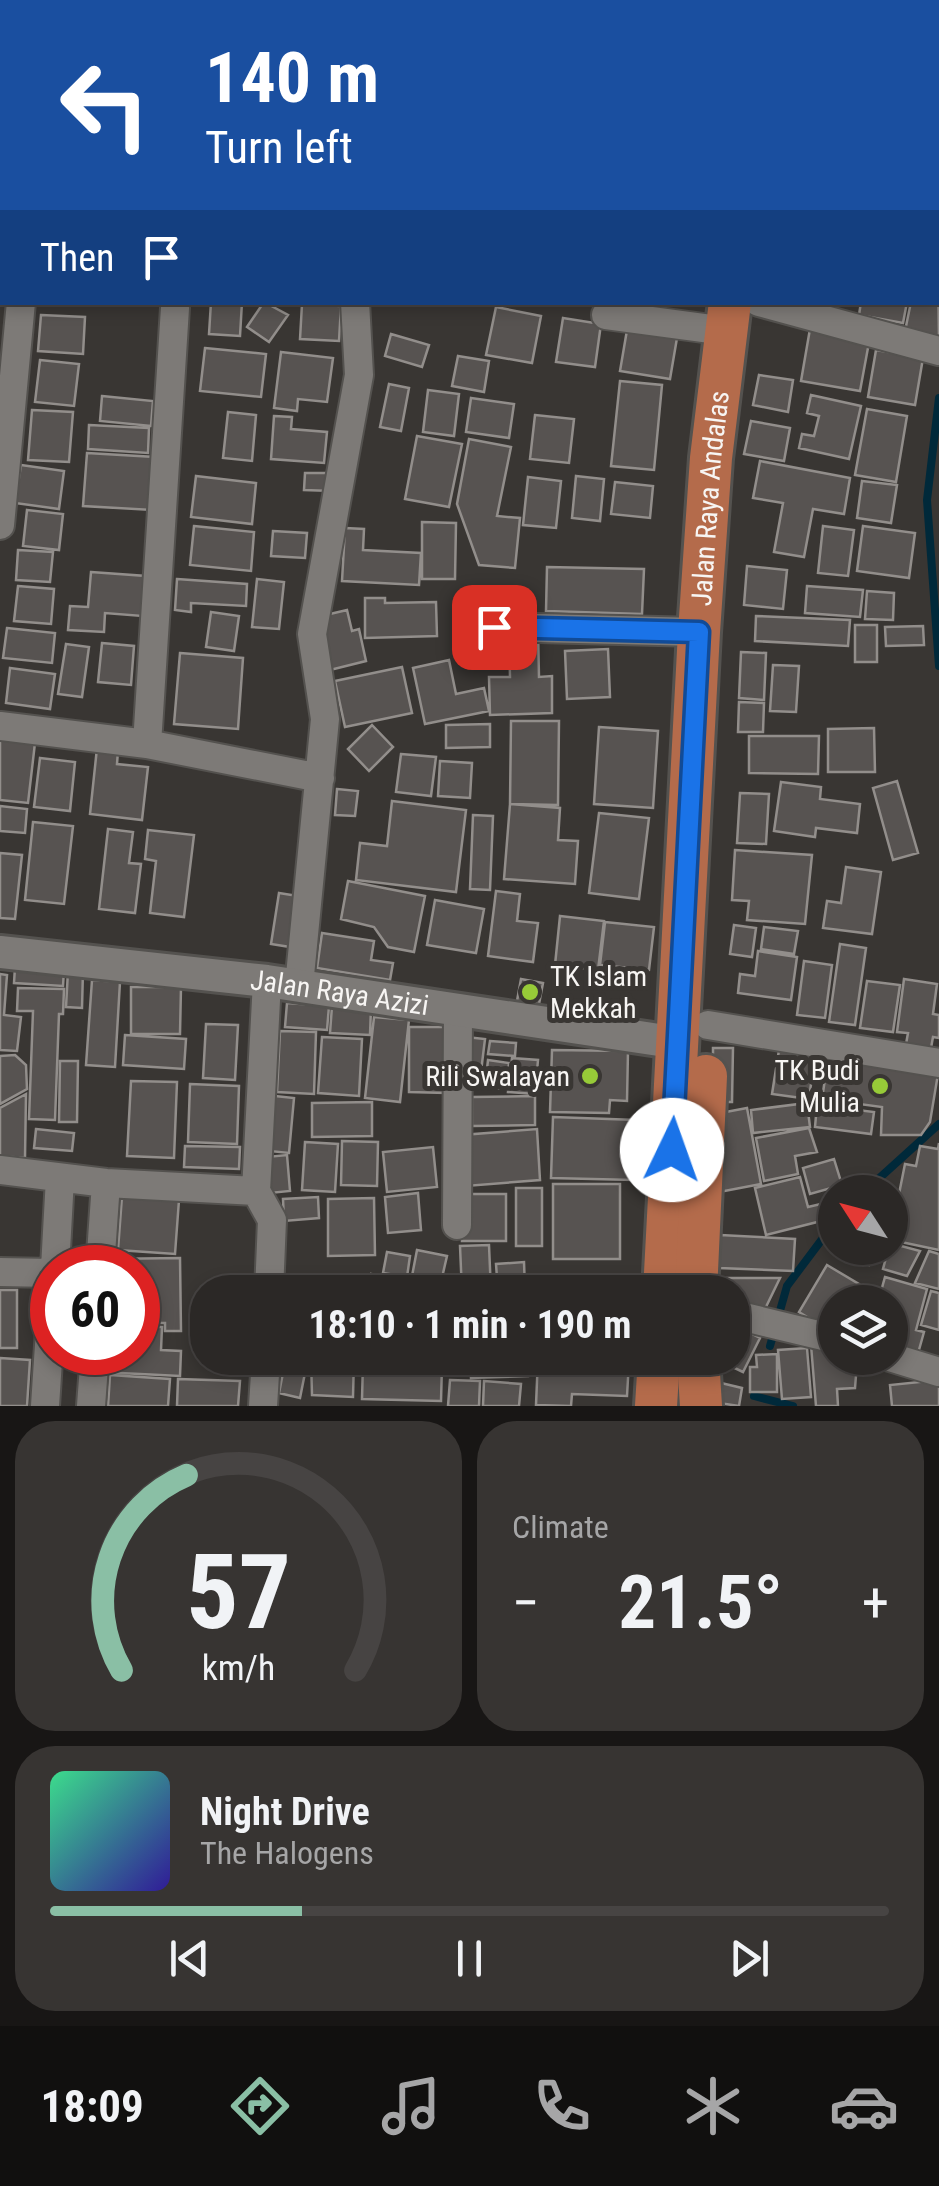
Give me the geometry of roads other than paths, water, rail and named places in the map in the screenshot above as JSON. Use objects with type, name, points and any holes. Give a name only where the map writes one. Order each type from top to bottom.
[{"type":"main road","name":"Jalan Raya Andalas","points":[[706,800],[699,632],[711,458],[743,310]]},
{"type":"main road","name":"Jalan Raya Andalas","points":[[696,1275],[694,1034],[706,800],[737,465],[743,310]]},
{"type":"main road","name":"Jalan Raya Andalas","points":[[666,1275],[694,1034]]},
{"type":"main road","points":[[656,1406],[658,1375]]},
{"type":"main road","points":[[699,1375],[701,1406]]},
{"type":"street","points":[[0,525],[21,305]]},
{"type":"street","points":[[270,1275],[272,1220],[256,1191],[283,984],[320,778],[326,719],[312,634],[359,374],[355,305]]},
{"type":"street","points":[[147,744],[175,308]]},
{"type":"street","points":[[606,315],[743,310],[938,351]]},
{"type":"street","points":[[494,627],[699,632]]},
{"type":"street","points":[[0,726],[147,744],[320,778]]},
{"type":"street","name":"Jalan Raya Azizi","points":[[0,952],[283,984],[458,1011],[694,1034]]},
{"type":"street","points":[[457,1225],[458,1011]]},
{"type":"street","points":[[694,1034],[939,1063]]},
{"type":"street","points":[[0,1170],[106,1183],[256,1191]]},
{"type":"street","points":[[56,1245],[60,1178]]},
{"type":"street","points":[[102,1245],[106,1183]]},
{"type":"street","points":[[0,1272],[30,1271]]},
{"type":"street","points":[[758,1319],[818,1335]]},
{"type":"street","points":[[908,1362],[939,1372]]},
{"type":"street","points":[[46,1406],[48,1375]]},
{"type":"street","points":[[91,1406],[93,1375]]},
{"type":"street","points":[[264,1406],[265,1375]]},
{"type":"waterway","points":[[939,398],[927,500],[939,666]]},
{"type":"waterway","points":[[883,1175],[939,1124]]},
{"type":"waterway","points":[[770,1346],[787,1286],[818,1245]]},
{"type":"waterway","points":[[754,1396],[793,1406]]},
{"type":"place","name":"TK Islam Mekkah","points":[[530,992]]},
{"type":"place","name":"Rili Swalayan","points":[[590,1076]]},
{"type":"place","name":"TK Budi Mulia","points":[[880,1086]]}]
